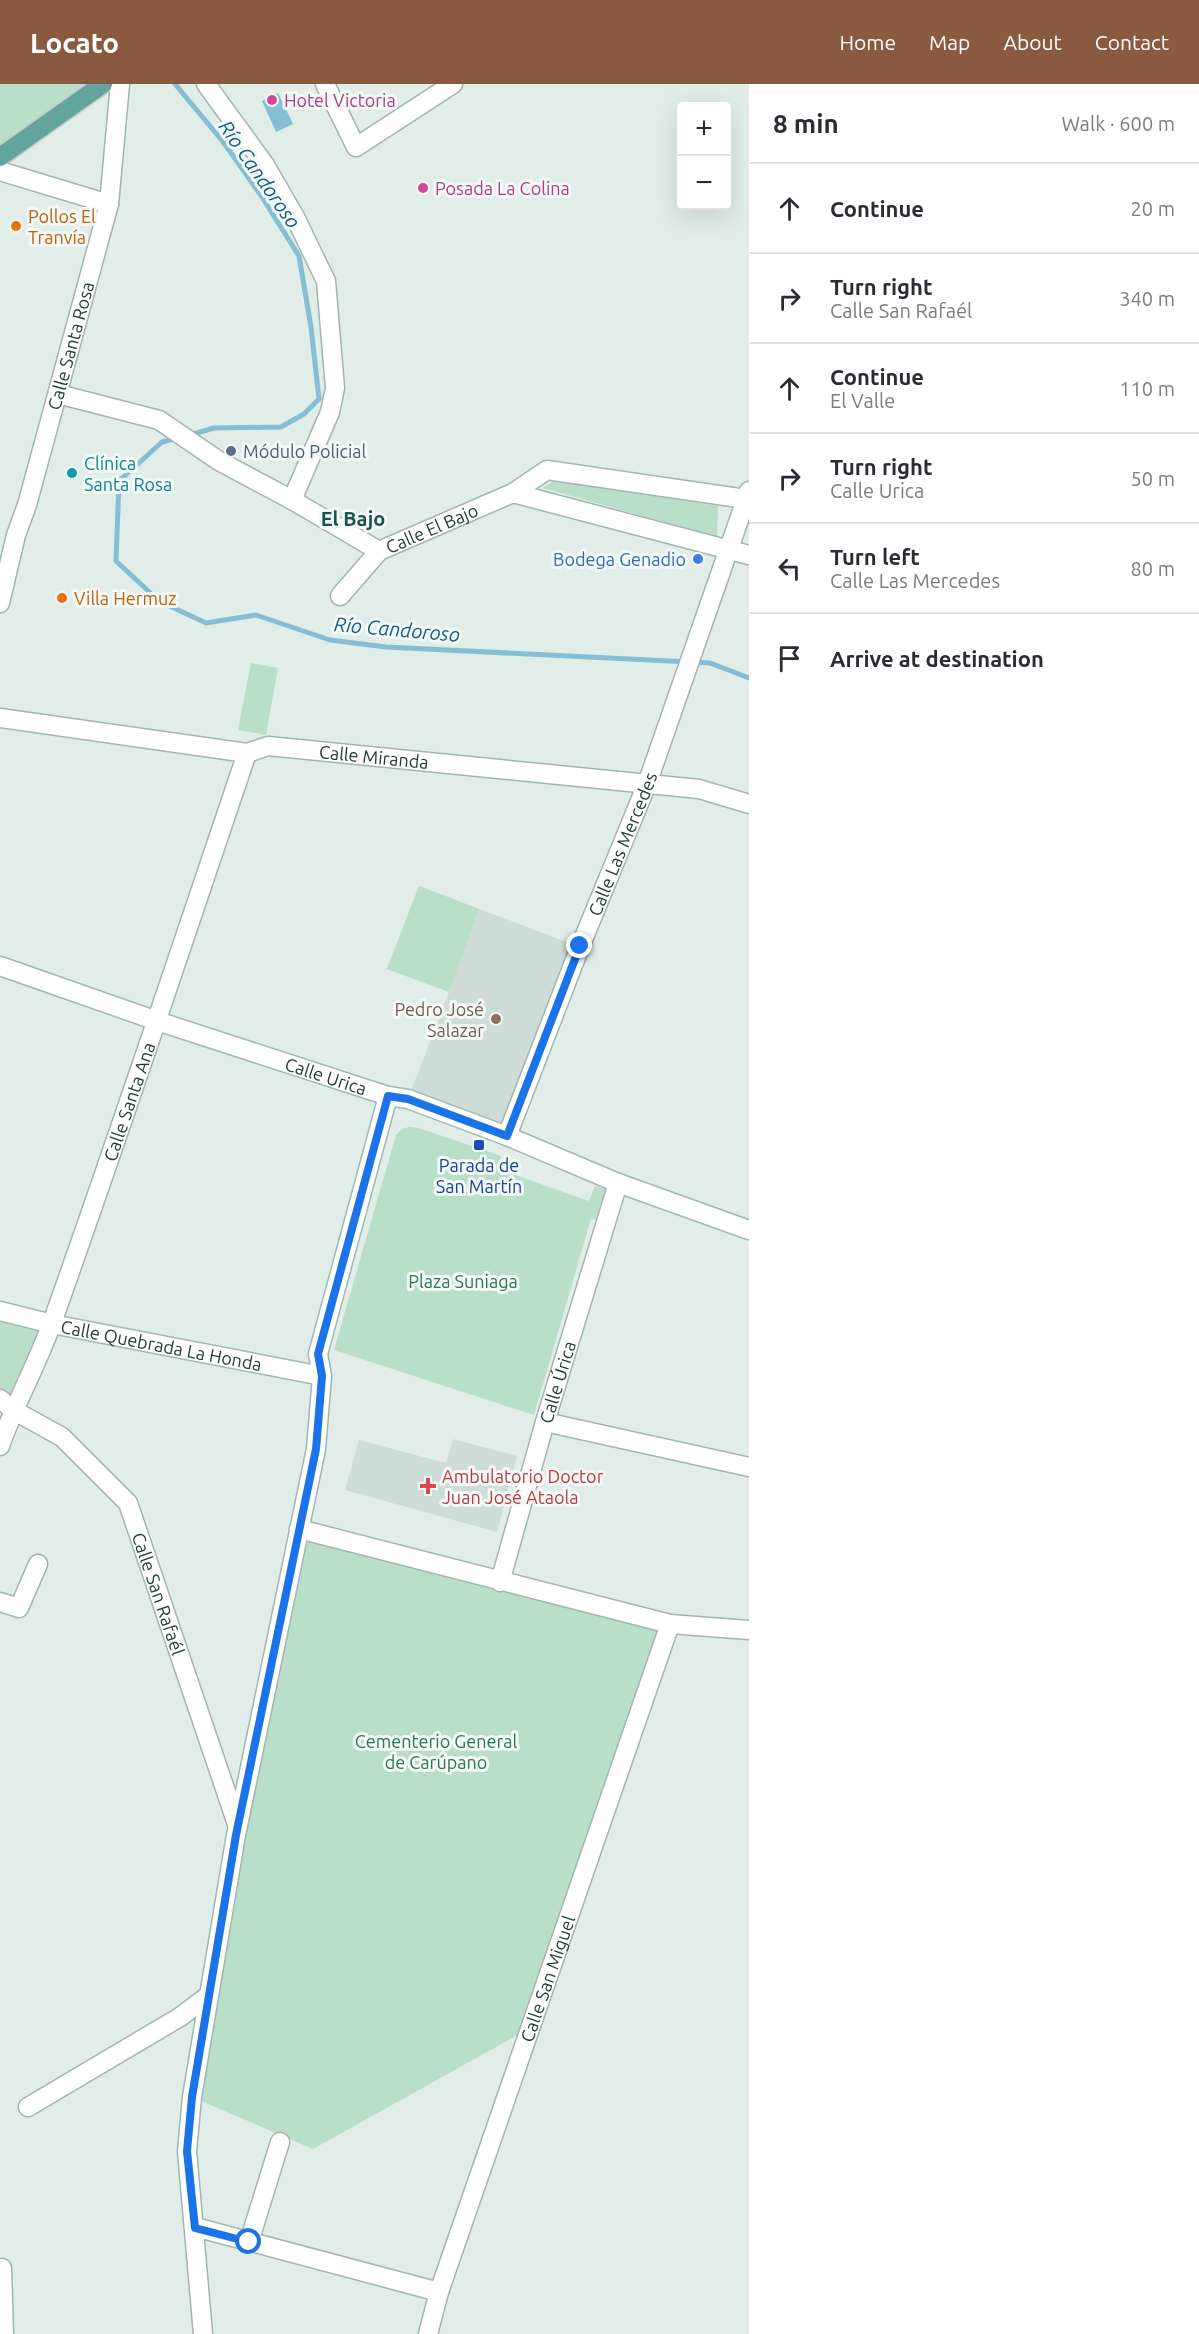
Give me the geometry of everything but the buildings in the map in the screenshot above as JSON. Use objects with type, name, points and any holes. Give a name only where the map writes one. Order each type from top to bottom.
[{"type":"main road","points":[[0,157],[103,84]]},
{"type":"street","name":"Calle Santa Rosa","points":[[0,603],[8,532],[27,505],[109,204],[120,84]]},
{"type":"street","points":[[206,84],[265,165],[295,217],[326,281],[335,388],[330,412],[292,500]]},
{"type":"street","points":[[325,84],[356,147],[453,84]]},
{"type":"street","points":[[0,171],[109,204]]},
{"type":"street","name":"Calle El Bajo","points":[[58,394],[159,420],[219,461],[379,551],[513,493],[547,470],[748,495]]},
{"type":"street","points":[[513,493],[749,555]]},
{"type":"street","name":"Calle Las Mercedes","points":[[507,1136],[580,946],[648,784],[748,495]]},
{"type":"street","points":[[340,596],[379,551]]},
{"type":"street","name":"Calle Miranda","points":[[0,718],[247,753],[268,746],[699,789],[749,804]]},
{"type":"street","name":"Calle Santa Ana","points":[[0,1446],[6,1405],[52,1324],[247,753]]},
{"type":"street","name":"Calle Urica","points":[[0,966],[157,1021],[388,1096],[408,1099],[507,1136],[618,1183],[749,1230]]},
{"type":"street","name":"Calle San Rafaél","points":[[203,2334],[187,2151],[192,2097],[238,1826],[316,1449],[322,1376],[318,1354],[388,1096]]},
{"type":"street","name":"Calle Úrica","points":[[500,1582],[545,1422],[618,1183]]},
{"type":"street","name":"Calle Quebrada La Honda","points":[[0,1311],[52,1324],[322,1376]]},
{"type":"street","name":"Calle San Rafaél","points":[[6,1405],[62,1437],[128,1503],[238,1826]]},
{"type":"street","points":[[545,1422],[749,1467]]},
{"type":"street","points":[[299,1529],[670,1624],[749,1630]]},
{"type":"street","points":[[0,1602],[19,1608],[38,1564]]},
{"type":"street","name":"Calle San Miguel","points":[[428,2334],[439,2292],[670,1624]]},
{"type":"street","points":[[28,2107],[180,2017],[208,1996]]},
{"type":"street","points":[[249,2242],[280,2142]]},
{"type":"street","points":[[195,2228],[439,2292]]},
{"type":"street","points":[[2,2268],[4,2334]]},
{"type":"shaded area","name":"Pedro José Salazar","points":[[419,886],[580,947],[507,1136],[408,1099],[449,992],[387,969]]},
{"type":"shaded area","name":"Ambulatorio Doctor Juan José Ataola","points":[[453,1439],[517,1456],[497,1532],[345,1490],[359,1440],[446,1463]]},
{"type":"green space","points":[[0,84],[85,84],[0,146]]},
{"type":"green space","points":[[555,480],[718,506],[717,537],[543,488]]},
{"type":"green space","points":[[251,663],[278,668],[266,735],[238,730]]},
{"type":"green space","points":[[419,886],[479,909],[449,992],[387,969]]},
{"type":"green space","name":"Plaza Suniaga","points":[[419,1128],[501,1156],[498,1169],[589,1201],[595,1186],[612,1191],[604,1221],[591,1219],[534,1415],[334,1350],[396,1135],[402,1129]]},
{"type":"green space","points":[[0,1320],[44,1330],[11,1401],[0,1392]]},
{"type":"green space","name":"Cementerio General de Carúpano","points":[[299,1529],[670,1624],[530,2028],[313,2149],[192,2097]]},
{"type":"water","points":[[278,93],[293,124],[276,132],[262,101]]},
{"type":"waterway","name":"Río Candoroso","points":[[175,84],[224,143],[299,256],[311,327],[319,399],[304,414],[281,427],[214,428],[190,435]]},
{"type":"waterway","name":"Río Candoroso","points":[[178,438],[162,442],[119,481],[116,561],[159,601],[206,623],[256,615],[330,640],[386,647],[710,663],[749,678]]},
{"type":"place","name":"Hotel Victoria","points":[[272,100]]},
{"type":"place","name":"Posada La Colina","points":[[423,188]]},
{"type":"place","name":"Pollos El Tranvía","points":[[16,226]]},
{"type":"place","name":"Módulo Policial","points":[[231,451]]},
{"type":"place","name":"Clínica Santa Rosa","points":[[72,473]]},
{"type":"place","name":"Bodega Genadio","points":[[698,559]]},
{"type":"place","name":"Villa Hermuz","points":[[62,598]]},
{"type":"place","name":"Pedro José Salazar","points":[[496,1019]]},
{"type":"place","name":"Parada de San Martín","points":[[479,1145]]},
{"type":"place","name":"Ambulatorio Doctor Juan José Ataola","points":[[428,1486]]},
{"type":"district","name":"El Bajo","points":[[353,518]]},
{"type":"route","points":[[249,2242],[195,2228],[187,2151],[192,2097],[236,1835],[316,1449],[322,1376],[318,1354],[388,1096],[408,1099],[507,1136],[580,946]]}]
